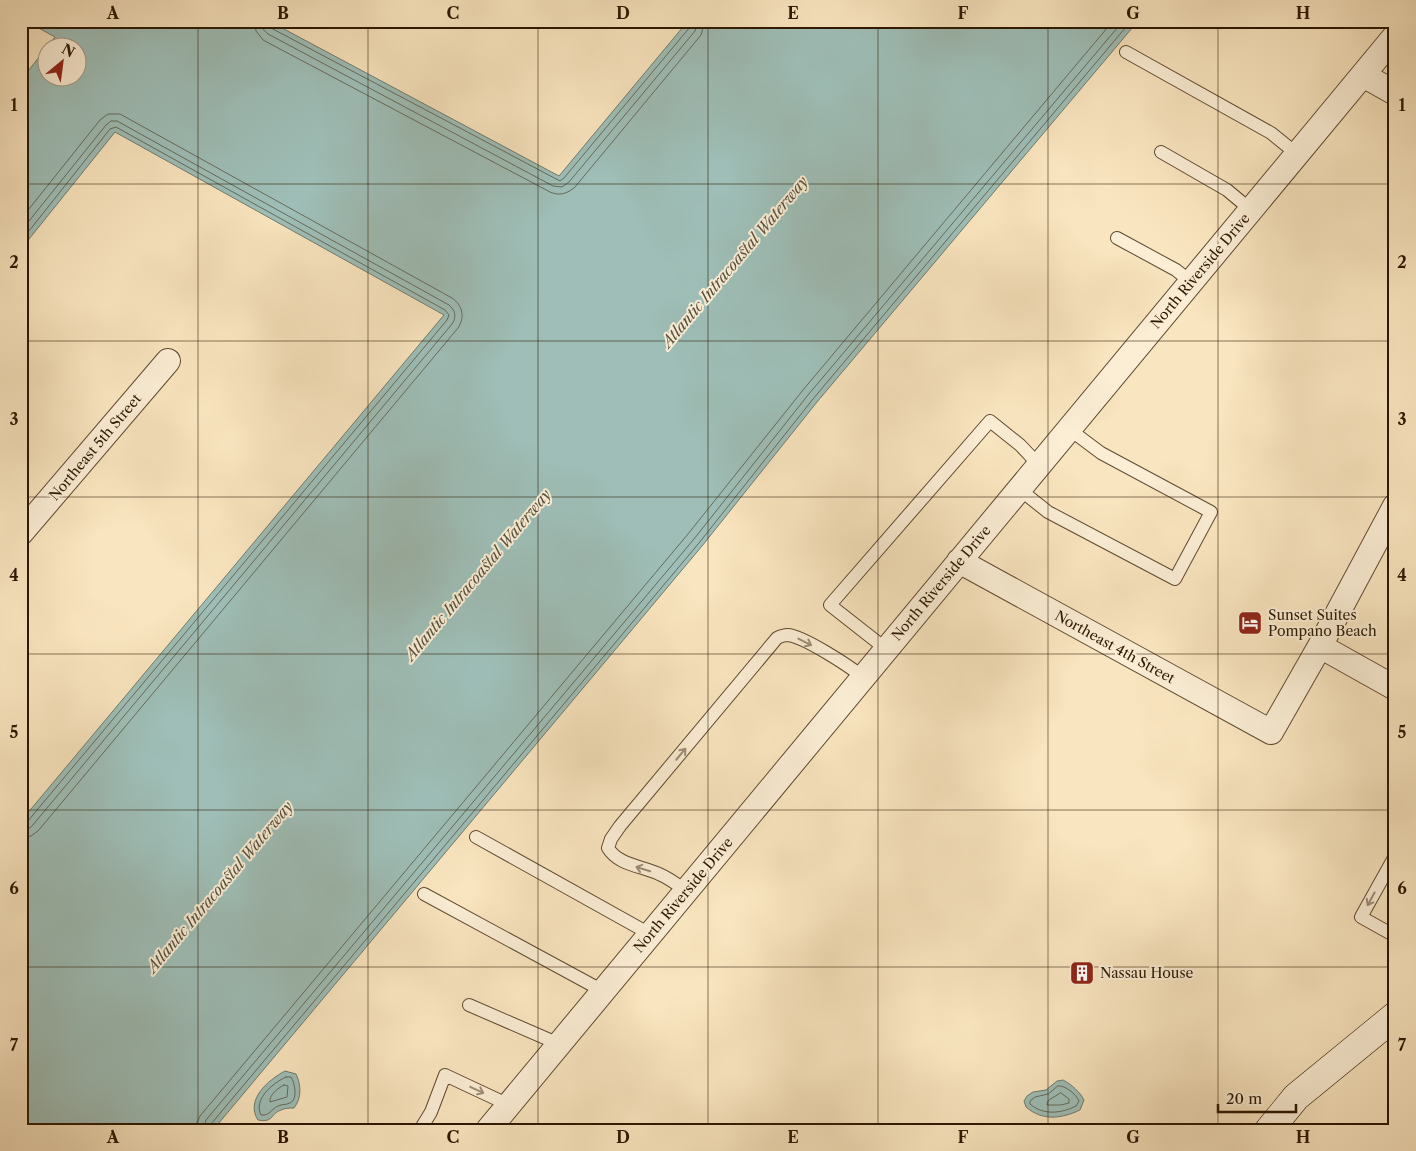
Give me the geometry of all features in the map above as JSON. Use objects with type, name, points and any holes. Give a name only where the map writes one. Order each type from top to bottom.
[{"type":"main road","points":[[1269,1130],[1296,1097],[1395,1016]]},
{"type":"street","name":"North Riverside Drive","points":[[488,1130],[1395,36]]},
{"type":"street","points":[[1363,75],[1395,93]]},
{"type":"street","name":"Northeast 5th Street","points":[[21,533],[168,361]]},
{"type":"street","points":[[1395,506],[1320,646],[1395,688]]},
{"type":"street","name":"Northeast 4th Street","points":[[959,561],[1271,732],[1320,646]]},
{"type":"lane","points":[[1126,52],[1271,133],[1297,154]]},
{"type":"lane","points":[[1161,152],[1227,190],[1251,210]]},
{"type":"lane","points":[[1117,238],[1176,270],[1191,282]]},
{"type":"lane","points":[[886,649],[830,605],[990,421],[1020,445],[1039,464]]},
{"type":"lane","points":[[1019,489],[1048,512],[1174,579],[1211,512],[1101,454],[1069,429]]},
{"type":"lane","points":[[686,891],[660,874],[633,866],[612,854],[608,848],[610,839],[620,826],[778,638],[783,635],[791,635],[802,640],[847,665],[863,677]]},
{"type":"lane","points":[[476,837],[650,934]]},
{"type":"lane","points":[[1395,856],[1361,917],[1395,936]]},
{"type":"lane","points":[[424,894],[602,991]]},
{"type":"lane","points":[[469,1005],[560,1044]]},
{"type":"lane","points":[[420,1130],[431,1112],[445,1075],[508,1105]]},
{"type":"water","name":"Atlantic Intracoastal Waterway","points":[[26,21],[269,21],[559,176],[688,21],[1138,21],[817,402],[702,546],[213,1130],[21,1130],[21,821],[444,315],[115,132],[21,249],[21,80],[38,58],[38,88],[88,88],[88,38],[54,38]]},
{"type":"water","points":[[285,1071],[296,1074],[298,1078],[300,1091],[297,1104],[294,1108],[284,1109],[267,1120],[258,1120],[254,1105],[256,1098],[266,1085]]},
{"type":"water","points":[[1063,1080],[1075,1088],[1084,1100],[1080,1110],[1059,1117],[1052,1117],[1039,1115],[1026,1107],[1024,1101],[1027,1096],[1033,1092],[1046,1090],[1057,1081]]},
{"type":"place","name":"Sunset Suites Pompano Beach","points":[[1250,623]]},
{"type":"place","name":"Nassau House","points":[[1082,973]]}]
